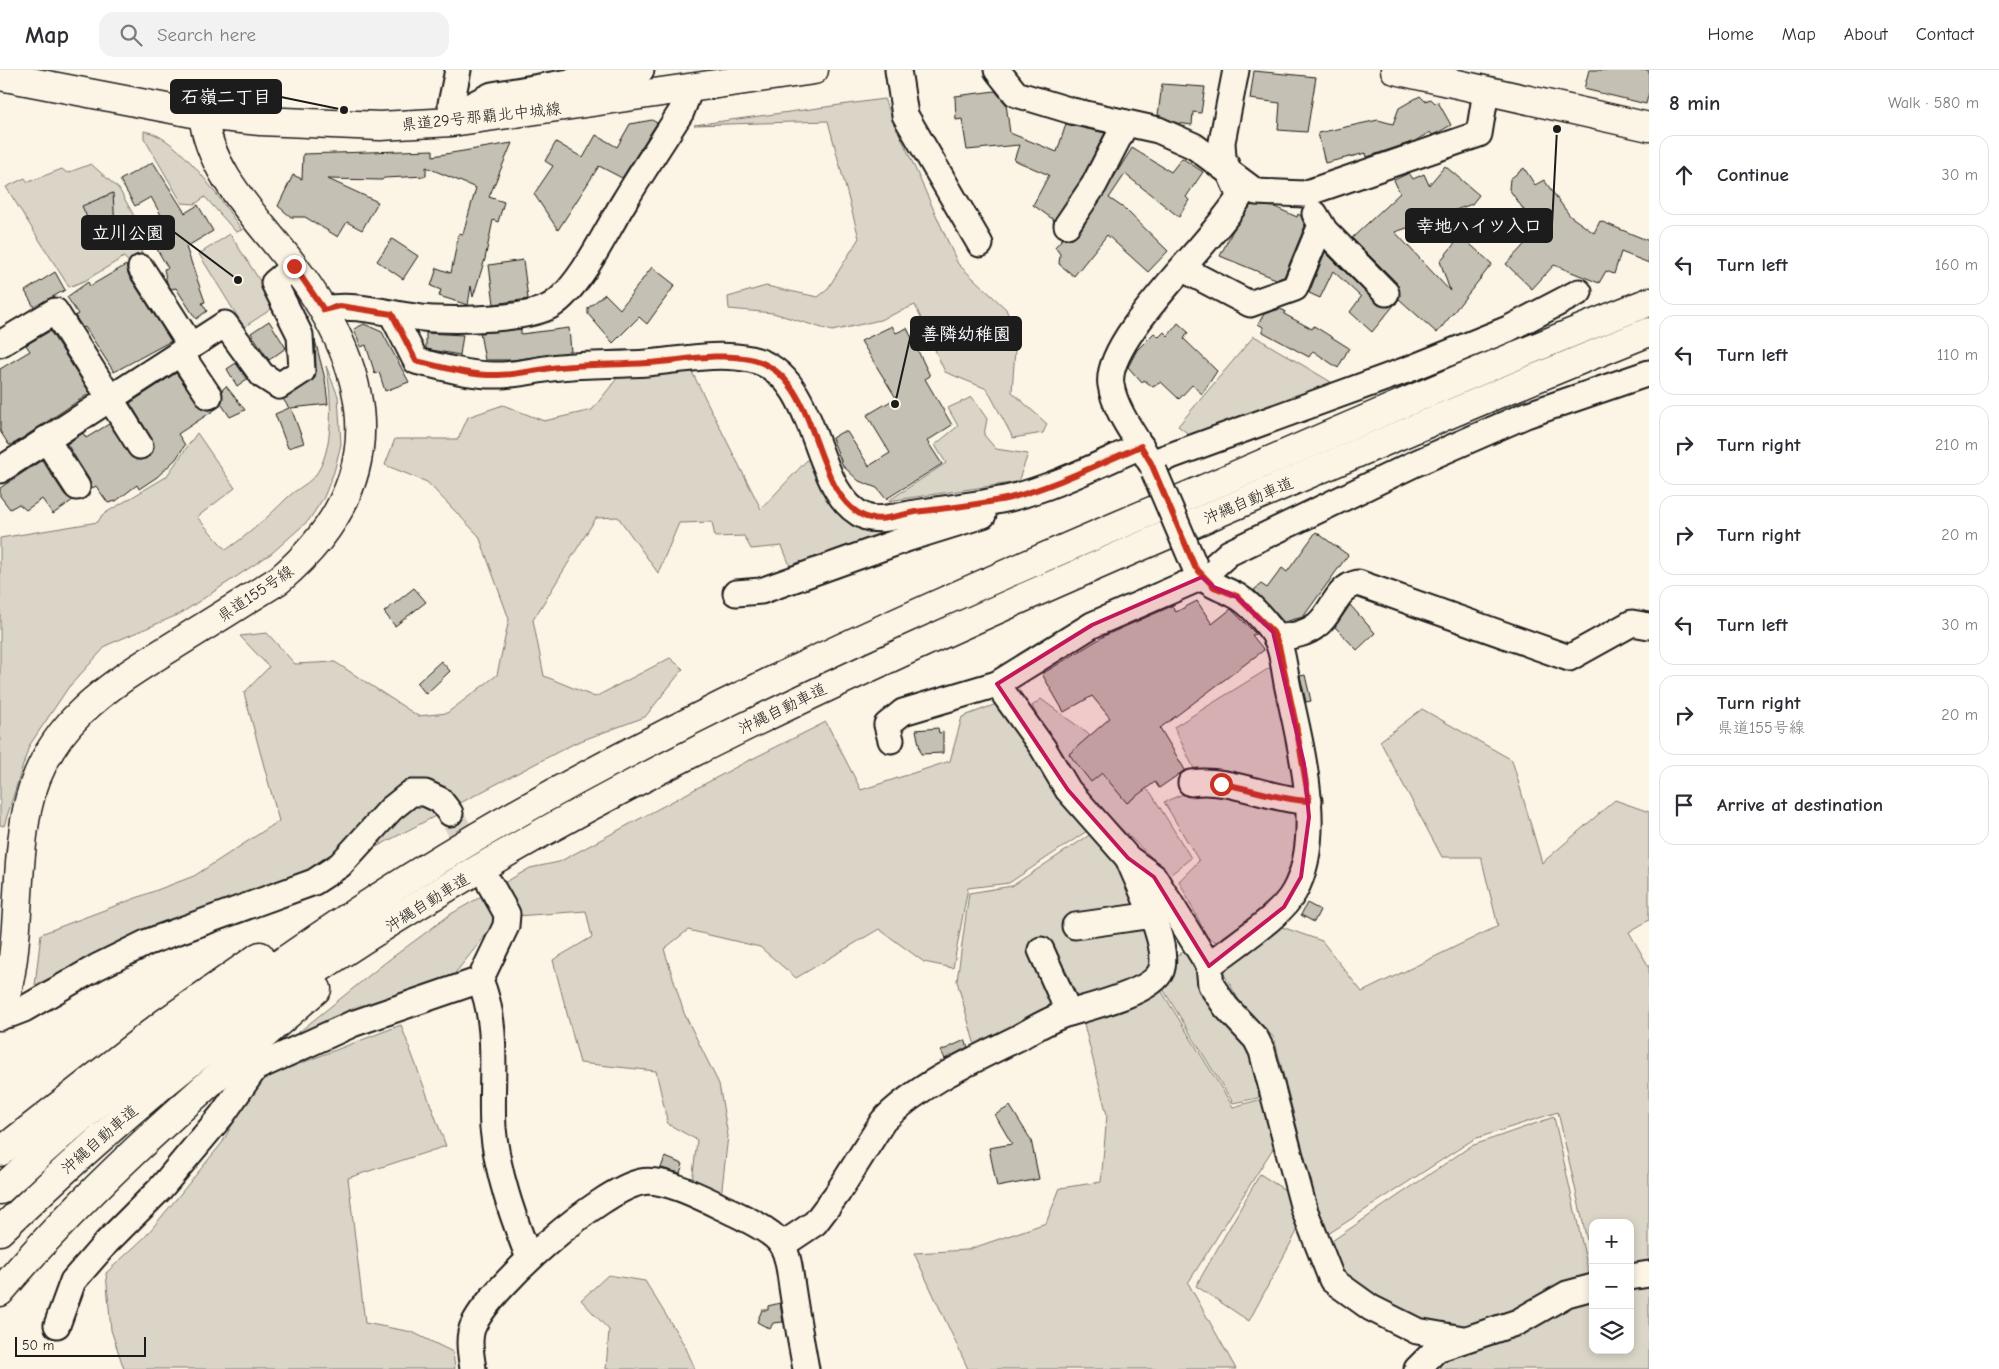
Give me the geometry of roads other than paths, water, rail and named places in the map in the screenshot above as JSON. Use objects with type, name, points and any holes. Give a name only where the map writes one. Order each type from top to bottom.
[{"type":"main road","name":"県道29号那覇北中城線","points":[[0,76],[203,115],[260,121],[380,126],[452,122],[814,70]]},
{"type":"main road","points":[[1395,70],[1649,127]]},
{"type":"main road","name":"県道155号線","points":[[0,1016],[13,964],[20,870],[27,810],[36,780],[56,739],[74,717],[120,679],[279,580],[302,561],[321,540],[348,492],[360,442],[359,402],[354,376],[340,340],[324,310],[294,266],[221,171],[209,146],[203,115]]},
{"type":"main road","name":"沖縄自動車道","points":[[0,1190],[61,1135],[209,1016],[277,966],[391,890],[544,799],[643,745],[794,670],[988,581],[1482,370],[1649,302]]},
{"type":"main road","name":"沖縄自動車道","points":[[0,1231],[81,1155],[210,1048],[280,995],[498,858],[588,808],[736,730],[986,614],[1437,419],[1649,332]]},
{"type":"main road","points":[[0,1152],[163,1024],[270,949],[391,890]]},
{"type":"main road","points":[[0,1292],[100,1185],[250,1046],[391,924]]},
{"type":"street","points":[[452,122],[451,104],[458,70]]},
{"type":"street","points":[[452,122],[472,105],[492,95],[641,70]]},
{"type":"street","points":[[898,70],[905,115],[980,244]]},
{"type":"street","points":[[996,70],[1016,94],[1072,111],[1158,130],[1194,146],[1256,192],[1304,194],[1478,134],[1486,91]]},
{"type":"street","points":[[1208,966],[1284,907],[1294,892],[1301,877],[1305,855],[1309,801],[1296,725],[1276,638],[1256,613],[1237,596],[1214,587],[1198,572],[1149,460],[1115,398],[1110,374],[1114,359],[1121,346],[1146,310],[1229,215],[1240,196],[1223,158],[1222,142],[1236,70]]},
{"type":"street","points":[[324,310],[340,306],[432,319],[481,318],[523,314],[541,310],[553,304],[581,274],[680,112],[690,89]]},
{"type":"street","points":[[1067,224],[1094,185],[1126,123]]},
{"type":"street","points":[[1304,194],[1321,225],[1386,293]]},
{"type":"street","points":[[1183,269],[1250,304],[1295,288],[1321,225]]},
{"type":"street","points":[[0,470],[109,397],[225,324],[262,375],[279,386],[302,372],[300,335],[274,283],[294,266]]},
{"type":"street","points":[[141,268],[186,349],[209,396]]},
{"type":"street","points":[[392,314],[416,361],[458,371],[498,375],[561,366],[645,363],[729,356],[753,359],[773,368],[789,384],[802,404],[824,464],[848,504],[867,517],[889,517],[1004,498],[1063,479],[1149,460],[1412,368],[1500,333],[1579,292]]},
{"type":"street","points":[[0,344],[55,311],[140,446]]},
{"type":"street","points":[[891,740],[887,725],[903,712],[997,684],[1092,626],[1198,572],[1229,553],[1414,464],[1526,415],[1649,372]]},
{"type":"street","points":[[46,439],[77,487]]},
{"type":"street","points":[[736,592],[761,591],[909,538],[992,512],[1004,498]]},
{"type":"street","points":[[1276,638],[1305,633],[1319,624],[1338,595],[1352,584],[1358,583],[1569,658],[1632,623],[1649,626]]},
{"type":"street","points":[[997,684],[1043,748],[1068,790],[1128,858],[1154,877],[1208,966],[1211,984],[1226,1007],[1256,1039],[1262,1051],[1304,1209],[1332,1280],[1371,1308],[1417,1331],[1463,1340]]},
{"type":"street","points":[[1190,783],[1198,782],[1245,788],[1284,798],[1309,801]]},
{"type":"street","points":[[0,1016],[24,1009],[97,967],[148,942],[314,882],[340,865],[391,809],[411,793],[425,793],[440,800],[450,813]]},
{"type":"street","points":[[782,1245],[815,1223],[837,1194],[883,1121],[891,1112],[947,1074],[1069,1013],[1134,991],[1148,984],[1160,972],[1162,959],[1153,915],[1128,858]]},
{"type":"street","points":[[57,1324],[73,1281],[107,1242],[160,1189],[222,1115],[255,1068],[352,1024],[480,980],[506,926],[507,914],[490,884]]},
{"type":"street","points":[[1075,926],[1153,915]]},
{"type":"street","points":[[1040,950],[1069,1013]]},
{"type":"street","points":[[480,980],[491,1010],[493,1128],[497,1158],[520,1234],[530,1258]]},
{"type":"street","points":[[473,1369],[470,1334],[473,1325],[490,1300],[530,1258],[612,1196],[627,1187],[642,1182],[672,1186],[745,1218],[768,1232],[782,1245],[788,1266],[806,1369]]},
{"type":"street","points":[[1634,1276],[1649,1274]]},
{"type":"street","points":[[1417,1369],[1438,1349],[1518,1322],[1567,1294],[1589,1288]]},
{"type":"tunnel","points":[[450,813],[490,884]]},
{"type":"place","name":"石嶺二丁目","points":[[344,110]]},
{"type":"place","name":"幸地ハイツ入口","points":[[1557,129]]},
{"type":"place","name":"立川公園","points":[[238,280]]},
{"type":"place","name":"善隣幼稚園","points":[[895,404]]}]
